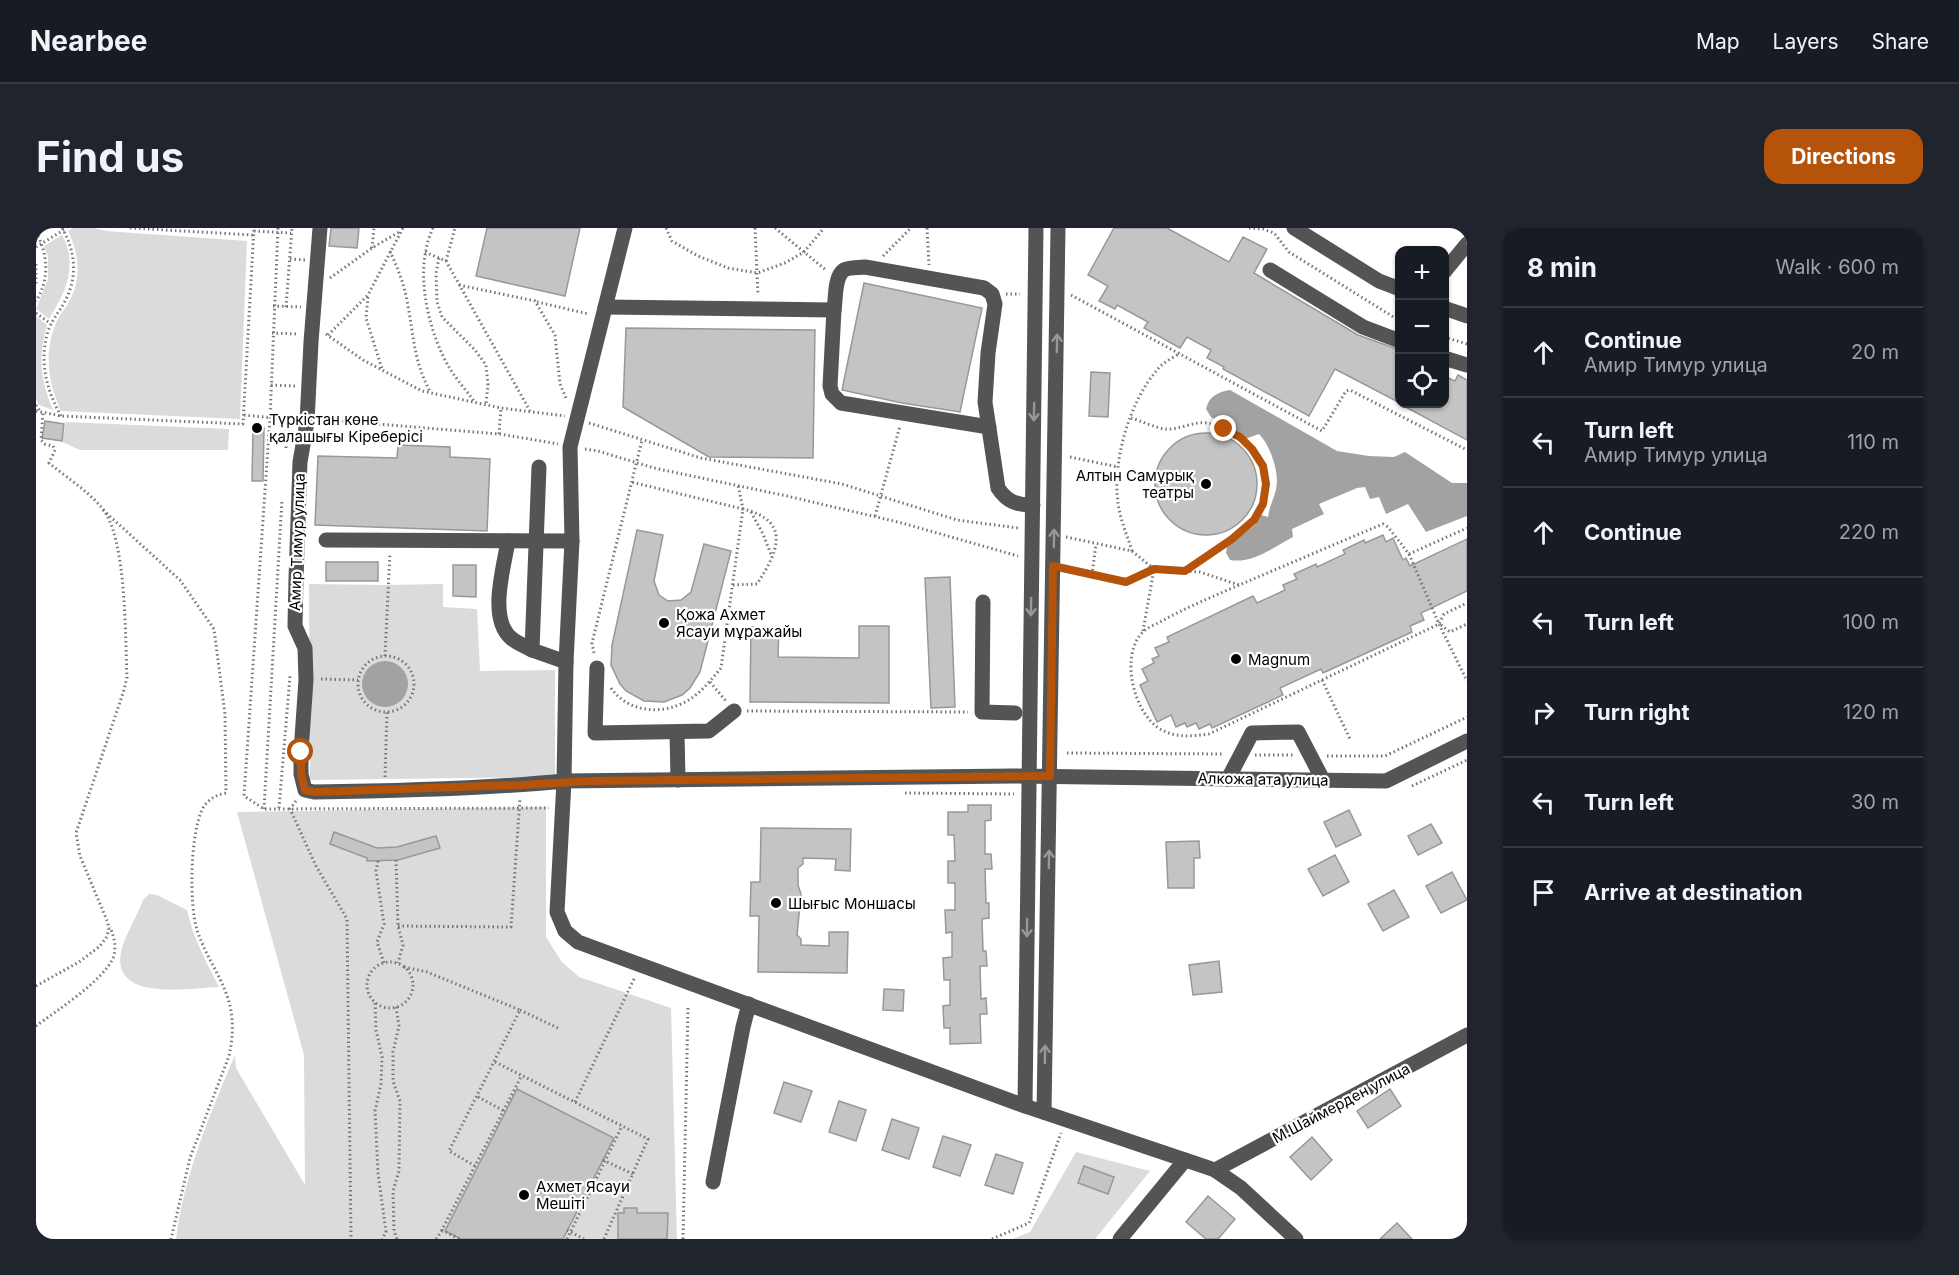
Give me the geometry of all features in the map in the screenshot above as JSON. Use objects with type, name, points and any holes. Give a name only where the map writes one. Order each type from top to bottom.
[{"type":"street","name":"Амир Тимур улица","points":[[305,790],[301,774],[301,752],[306,680],[305,648],[295,626],[300,462],[307,422],[320,228]]},
{"type":"street","points":[[625,228],[605,307],[573,412],[570,447],[572,541],[557,912],[565,931],[578,942],[1025,1106],[1215,1170],[1241,1188],[1296,1239]]},
{"type":"street","points":[[1025,1106],[1036,228]]},
{"type":"street","points":[[1044,1112],[1058,228]]},
{"type":"street","points":[[1294,228],[1379,281],[1395,287]]},
{"type":"street","points":[[1449,266],[1467,244]]},
{"type":"street","points":[[989,427],[841,403],[832,394],[830,386],[834,310],[841,273],[848,268],[871,268],[984,288],[992,294],[995,304],[988,353],[985,402],[989,427],[998,488],[1002,494],[1017,505],[1033,505]]},
{"type":"street","points":[[1270,270],[1363,327],[1395,338]]},
{"type":"street","points":[[605,307],[834,310]]},
{"type":"street","points":[[1449,310],[1467,316]]},
{"type":"street","points":[[1449,359],[1467,365]]},
{"type":"street","points":[[532,650],[539,466]]},
{"type":"street","points":[[326,540],[572,541]]},
{"type":"street","points":[[508,541],[499,599],[500,620],[510,637],[532,650],[566,662]]},
{"type":"street","points":[[983,602],[982,712],[1015,713]]},
{"type":"street","points":[[597,668],[595,733],[709,731],[734,711]]},
{"type":"street","points":[[677,732],[678,780]]},
{"type":"street","points":[[1228,779],[1252,734],[1298,732],[1323,780]]},
{"type":"street","name":"Алкожа ата улица","points":[[564,781],[1029,776],[1386,781],[1467,741]]},
{"type":"street","points":[[305,790],[314,792],[386,791],[564,781]]},
{"type":"street","points":[[713,1182],[749,1004]]},
{"type":"street","name":"М.Шаймерден улица","points":[[1215,1170],[1467,1035]]},
{"type":"street","points":[[1120,1239],[1185,1160]]},
{"type":"path","points":[[130,228],[254,232],[291,230],[286,307]]},
{"type":"path","points":[[372,248],[374,228]]},
{"type":"path","points":[[393,236],[394,228]]},
{"type":"path","points":[[433,228],[425,252],[424,278],[427,307],[434,336],[449,368],[475,402]]},
{"type":"path","points":[[446,261],[455,228]]},
{"type":"path","points":[[666,228],[672,241],[698,255],[728,268],[757,273],[785,263],[804,252],[824,228]]},
{"type":"path","points":[[755,228],[759,309]]},
{"type":"path","points":[[776,228],[838,280]]},
{"type":"path","points":[[871,268],[911,228]]},
{"type":"path","points":[[927,228],[930,278]]},
{"type":"path","points":[[1249,228],[1274,233],[1288,252],[1395,318]]},
{"type":"path","points":[[36,247],[64,229],[73,253],[74,269],[71,286],[48,332],[43,364],[46,383],[61,416]]},
{"type":"path","points":[[316,286],[335,276],[402,229]]},
{"type":"path","points":[[328,335],[368,295],[402,229]]},
{"type":"path","points":[[270,418],[278,230]]},
{"type":"path","points":[[36,232],[46,257],[44,284],[36,301]]},
{"type":"path","points":[[40,411],[61,416],[243,424],[254,232]]},
{"type":"path","points":[[390,251],[405,288],[413,348],[431,393]]},
{"type":"path","points":[[425,252],[446,261],[530,411]]},
{"type":"path","points":[[439,258],[436,273],[437,302],[442,317],[475,350],[486,365],[488,385],[486,404]]},
{"type":"path","points":[[290,259],[307,260]]},
{"type":"path","points":[[36,264],[36,284]]},
{"type":"path","points":[[459,285],[592,315]]},
{"type":"path","points":[[368,295],[366,318],[382,370]]},
{"type":"path","points":[[1071,295],[1322,431],[1346,391],[1350,390],[1467,450]]},
{"type":"path","points":[[535,301],[555,334],[561,384],[573,412]]},
{"type":"path","points":[[273,306],[314,307]]},
{"type":"path","points":[[36,313],[51,324]]},
{"type":"path","points":[[272,333],[312,329],[328,335],[363,360],[422,391],[501,408],[573,412],[642,440],[701,458],[842,484],[957,520],[1032,531]]},
{"type":"path","points":[[1449,339],[1467,344]]},
{"type":"path","points":[[1132,551],[1118,503],[1116,482],[1126,431],[1144,386],[1159,366],[1180,353]]},
{"type":"path","points":[[271,385],[309,386]]},
{"type":"path","points":[[36,405],[40,411],[41,440],[53,446],[55,450],[49,463],[180,580],[214,629],[225,714],[225,793],[208,801],[198,822],[193,857],[193,904],[197,929],[229,1001],[232,1040],[229,1056],[190,1158],[171,1239]]},
{"type":"path","points":[[499,434],[501,408]]},
{"type":"path","points":[[875,516],[903,414]]},
{"type":"path","points":[[243,415],[307,422],[341,421],[499,434],[598,451],[635,462],[875,516],[1032,560]]},
{"type":"path","points":[[1131,418],[1167,429],[1206,423],[1224,429],[1240,437],[1252,449],[1263,466],[1266,484],[1263,504],[1254,520],[1216,552],[1185,571]]},
{"type":"path","points":[[286,455],[288,420]]},
{"type":"path","points":[[642,440],[592,643],[597,668],[614,693],[631,704],[649,711],[687,701],[710,682],[721,668],[743,508],[738,485]]},
{"type":"path","points":[[1070,458],[1119,467]]},
{"type":"path","points":[[631,482],[743,508],[768,519],[776,530],[777,543],[772,557],[757,584],[732,585]]},
{"type":"path","points":[[264,809],[283,490]]},
{"type":"path","points":[[36,1026],[96,980],[108,967],[115,947],[114,938],[84,867],[76,833],[127,677],[122,574],[115,541],[104,510]]},
{"type":"path","points":[[750,510],[772,557]]},
{"type":"path","points":[[1143,631],[1239,585],[1383,524],[1388,526],[1409,554],[1467,681]]},
{"type":"path","points":[[1409,554],[1467,528]]},
{"type":"path","points":[[1054,534],[1132,551],[1154,569]]},
{"type":"path","points":[[385,656],[391,540]]},
{"type":"path","points":[[1092,575],[1096,544]]},
{"type":"path","points":[[1053,566],[1126,582],[1154,569],[1200,572],[1239,585]]},
{"type":"path","points":[[1154,569],[1143,631],[1132,652],[1130,670],[1134,689],[1147,717],[1162,731],[1185,737],[1209,734],[1439,624],[1444,614],[1467,603]]},
{"type":"path","points":[[1439,624],[1450,632],[1467,624]]},
{"type":"path","points":[[385,656],[402,661],[413,674],[414,692],[404,706],[387,712],[377,711],[362,699],[358,690],[358,680],[367,663],[385,656]]},
{"type":"path","points":[[279,808],[290,674]]},
{"type":"path","points":[[306,680],[358,680]]},
{"type":"path","points":[[1322,680],[1350,739]]},
{"type":"path","points":[[710,682],[734,711],[982,712]]},
{"type":"path","points":[[386,791],[387,712]]},
{"type":"path","points":[[1067,753],[1385,756],[1467,717]]},
{"type":"path","points":[[1462,719],[1467,728]]},
{"type":"path","points":[[398,926],[511,927],[521,785]]},
{"type":"path","points":[[305,790],[290,809],[316,866],[347,919],[351,1239]]},
{"type":"path","points":[[396,860],[398,926],[404,945],[398,963]]},
{"type":"path","points":[[378,861],[376,871],[384,924],[377,942],[384,963]]},
{"type":"path","points":[[36,986],[79,962],[100,946],[106,938],[108,923]]},
{"type":"path","points":[[382,1239],[386,1232],[378,1173],[375,1111],[381,1084],[382,1057],[376,1030],[375,1003],[368,991],[368,976],[372,970],[384,963],[398,963],[404,967],[427,972],[560,1029]]},
{"type":"path","points":[[575,1102],[641,964]]},
{"type":"path","points":[[375,1003],[381,1006],[396,1007],[408,999],[413,986],[412,979],[404,967]]},
{"type":"path","points":[[396,1007],[399,1026],[393,1052],[393,1081],[400,1101],[399,1171],[393,1191],[394,1231],[397,1239]]},
{"type":"path","points":[[683,1239],[688,1008]]},
{"type":"path","points":[[475,1166],[449,1151],[520,1010]]},
{"type":"path","points":[[495,1062],[648,1139],[604,1239]]},
{"type":"path","points":[[436,1239],[522,1076]]},
{"type":"path","points":[[478,1097],[504,1111]]},
{"type":"path","points":[[992,1239],[1029,1223],[1066,1120]]},
{"type":"path","points":[[567,1239],[622,1126]]},
{"type":"path","points":[[604,1161],[633,1174]]},
{"type":"path","points":[[442,1230],[459,1239]]},
{"type":"path","points":[[569,1231],[584,1239]]},
{"type":"shaded area","points":[[73,228],[247,241],[240,419],[61,411],[50,378],[49,355],[58,318],[69,302],[76,284],[77,257],[68,231]]},
{"type":"shaded area","points":[[62,235],[67,246],[70,268],[65,289],[49,319],[36,309],[48,279],[48,257],[44,246]]},
{"type":"shaded area","points":[[36,316],[47,325],[42,348],[42,368],[45,388],[53,410],[39,405],[36,399]]},
{"type":"shaded area","points":[[1230,390],[1337,451],[1394,457],[1405,452],[1452,483],[1467,483],[1467,516],[1426,532],[1408,504],[1386,514],[1379,497],[1370,499],[1365,487],[1357,488],[1319,504],[1324,514],[1292,529],[1293,537],[1255,557],[1238,561],[1230,560],[1226,553],[1227,547],[1255,525],[1261,515],[1268,517],[1275,493],[1277,475],[1267,445],[1259,434],[1245,439],[1211,417],[1206,409],[1209,401],[1215,395]]},
{"type":"shaded area","points":[[66,422],[229,429],[228,450],[80,450],[62,442]]},
{"type":"shaded area","points":[[309,584],[443,584],[443,607],[477,609],[480,671],[555,670],[555,777],[310,780]]},
{"type":"shaded area","points":[[385,661],[401,668],[408,684],[401,700],[385,707],[369,700],[362,684],[369,668]]},
{"type":"shaded area","points":[[546,807],[546,937],[561,961],[579,977],[671,1008],[677,1239],[176,1239],[192,1168],[207,1122],[235,1055],[236,1068],[305,1185],[304,1055],[237,812]]},
{"type":"shaded area","points":[[149,894],[157,895],[187,910],[196,940],[219,987],[171,990],[138,985],[127,977],[121,966],[122,948],[143,900]]},
{"type":"shaded area","points":[[1076,1152],[1150,1171],[1095,1239],[1013,1239],[1030,1232]]},
{"type":"building","points":[[331,228],[359,228],[357,248],[329,246]]},
{"type":"building","points":[[487,228],[580,228],[565,296],[476,276]]},
{"type":"building","points":[[1114,228],[1167,228],[1229,262],[1243,237],[1267,249],[1254,273],[1358,335],[1395,348],[1395,400],[1335,369],[1309,416],[1223,369],[1224,367],[1207,358],[1211,350],[1187,337],[1180,348],[1144,328],[1148,322],[1117,305],[1115,309],[1099,301],[1108,286],[1088,275]]},
{"type":"building","points":[[864,283],[982,308],[960,412],[842,390]]},
{"type":"building","points":[[626,328],[815,330],[813,458],[709,457],[623,407]]},
{"type":"building","points":[[1091,372],[1110,373],[1108,417],[1089,416]]},
{"type":"building","points":[[1458,375],[1467,380],[1467,440],[1407,408],[1449,408],[1449,378],[1455,381]]},
{"type":"building","points":[[45,421],[64,424],[62,441],[42,438]]},
{"type":"building","points":[[253,428],[264,428],[263,481],[252,481]]},
{"type":"building","name":"Алтын Самұрық театры","points":[[1206,433],[1225,437],[1242,448],[1253,465],[1257,484],[1253,503],[1242,520],[1225,531],[1206,535],[1187,531],[1170,520],[1159,503],[1155,484],[1159,465],[1170,448],[1187,437]]},
{"type":"building","points":[[398,445],[450,447],[450,457],[490,459],[487,531],[315,525],[318,456],[397,458]]},
{"type":"building","name":"Қожа Ахмет Ясауи мұражайы","points":[[637,530],[663,535],[654,581],[659,595],[668,601],[681,600],[691,592],[704,544],[731,551],[700,672],[690,688],[682,695],[664,702],[644,701],[626,691],[611,665],[612,645]]},
{"type":"building","points":[[1383,535],[1386,542],[1393,538],[1403,560],[1406,558],[1410,566],[1467,539],[1467,591],[1421,613],[1424,620],[1410,626],[1412,632],[1323,673],[1321,669],[1280,688],[1283,695],[1212,728],[1210,724],[1199,729],[1196,723],[1187,727],[1185,723],[1176,727],[1171,715],[1157,722],[1140,685],[1148,681],[1142,669],[1154,663],[1152,659],[1159,656],[1155,648],[1169,642],[1167,637],[1253,596],[1257,603],[1285,590],[1283,585],[1297,579],[1294,574],[1316,564],[1317,567],[1345,554],[1343,550],[1364,540],[1365,543]]},
{"type":"building","points":[[326,562],[378,562],[378,581],[326,581]]},
{"type":"building","points":[[453,565],[476,565],[476,597],[453,596]]},
{"type":"building","points":[[950,577],[955,707],[931,708],[925,578]]},
{"type":"building","points":[[859,626],[889,626],[889,703],[750,702],[751,627],[779,627],[778,657],[859,658]]},
{"type":"building","points":[[968,805],[991,805],[991,820],[985,821],[985,854],[991,854],[992,869],[985,869],[989,918],[982,919],[983,951],[986,951],[987,966],[980,966],[981,999],[986,998],[987,1014],[980,1014],[981,1043],[950,1044],[950,1028],[944,1028],[943,1006],[950,1005],[950,980],[944,980],[943,958],[952,957],[952,932],[946,933],[945,910],[955,910],[955,883],[948,883],[948,861],[955,861],[954,835],[948,835],[948,812],[968,812]]},
{"type":"building","points":[[1349,810],[1361,835],[1336,847],[1324,822]]},
{"type":"building","points":[[1431,824],[1442,843],[1418,855],[1408,836]]},
{"type":"building","name":"Шығыс Моншасы","points":[[761,828],[851,829],[850,871],[835,870],[836,859],[803,858],[803,864],[798,868],[798,885],[801,894],[797,935],[801,939],[801,945],[829,946],[829,932],[848,932],[847,973],[758,972],[759,916],[750,916],[751,882],[760,882]]},
{"type":"building","points":[[334,832],[377,848],[397,847],[436,836],[440,848],[398,860],[367,861],[367,858],[330,844]]},
{"type":"building","points":[[1199,841],[1200,858],[1194,858],[1194,888],[1168,888],[1166,842]]},
{"type":"building","points":[[1335,855],[1349,882],[1323,896],[1308,869]]},
{"type":"building","points":[[1452,872],[1467,900],[1441,913],[1426,886]]},
{"type":"building","points":[[1394,890],[1409,917],[1383,931],[1368,904]]},
{"type":"building","points":[[1219,961],[1222,992],[1193,995],[1189,965]]},
{"type":"building","points":[[884,989],[904,990],[903,1011],[883,1010]]},
{"type":"building","points":[[784,1082],[812,1091],[801,1122],[774,1113]]},
{"type":"building","name":"Ахмет Ясауи Мешіті","points":[[517,1089],[614,1138],[563,1239],[461,1239],[445,1231]]},
{"type":"building","points":[[1390,1089],[1401,1106],[1368,1128],[1357,1111]]},
{"type":"building","points":[[839,1101],[866,1110],[856,1141],[829,1132]]},
{"type":"building","points":[[892,1119],[919,1128],[909,1159],[882,1150]]},
{"type":"building","points":[[943,1136],[971,1145],[960,1176],[933,1167]]},
{"type":"building","points":[[1312,1137],[1332,1160],[1311,1180],[1290,1157]]},
{"type":"building","points":[[996,1154],[1023,1163],[1013,1194],[985,1185]]},
{"type":"building","points":[[1084,1166],[1114,1177],[1108,1194],[1078,1183]]},
{"type":"building","points":[[1208,1196],[1235,1219],[1218,1239],[1206,1239],[1186,1222]]},
{"type":"building","points":[[624,1208],[637,1208],[637,1213],[668,1213],[667,1239],[618,1239],[618,1213],[624,1213]]},
{"type":"building","points":[[1397,1223],[1412,1239],[1380,1239]]},
{"type":"place","name":"Түркістан көне қалашығы Кіреберісі","points":[[257,428]]},
{"type":"place","name":"Алтын Самұрық театры","points":[[1206,484]]},
{"type":"place","name":"Қожа Ахмет Ясауи мұражайы","points":[[664,623]]},
{"type":"place","name":"Magnum","points":[[1236,659]]},
{"type":"place","name":"Шығыс Моншасы","points":[[776,903]]},
{"type":"place","name":"Ахмет Ясауи Мешіті","points":[[524,1195]]},
{"type":"route","points":[[301,752],[301,774],[305,790],[314,792],[386,791],[564,781],[1050,776],[1053,566],[1126,582],[1154,569],[1185,571],[1216,552],[1254,520],[1263,504],[1266,484],[1263,466],[1252,449],[1240,437],[1224,429]]}]
